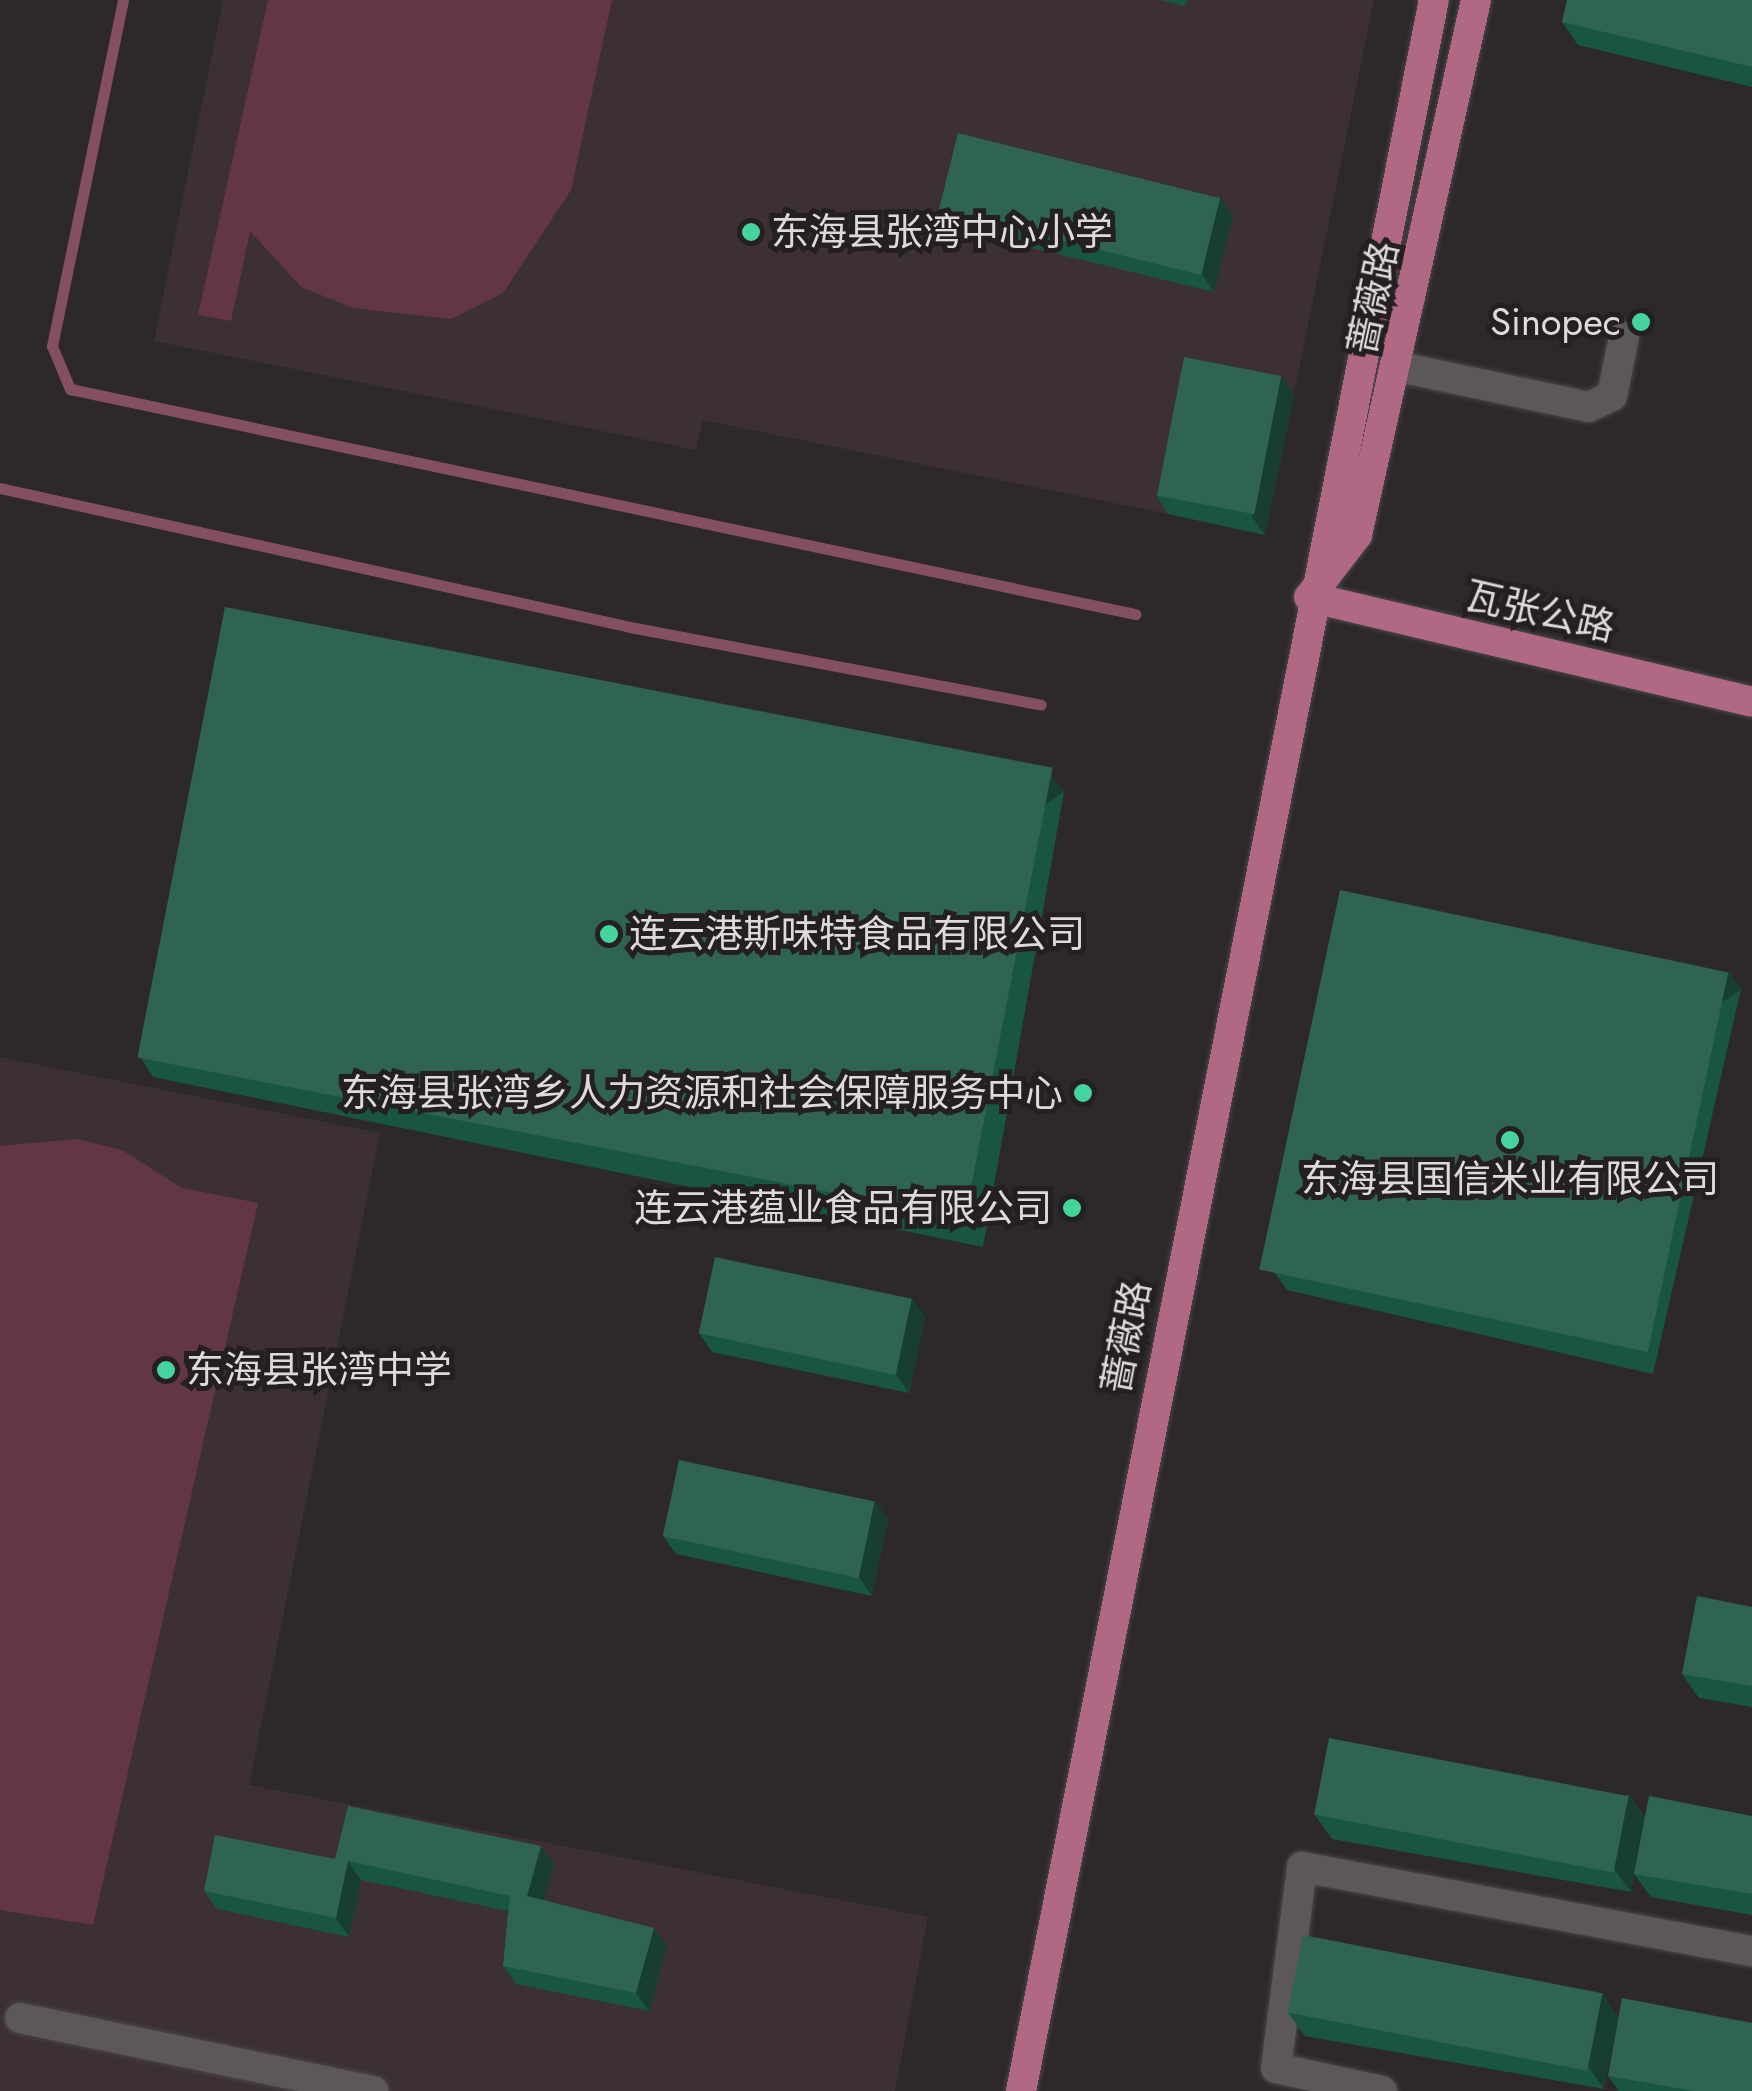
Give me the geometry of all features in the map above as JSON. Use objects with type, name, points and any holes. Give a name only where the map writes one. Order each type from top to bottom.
[{"type":"main road","name":"蔷薇路","points":[[1021,2091],[1309,597],[1434,0]]},
{"type":"main road","name":"蔷薇路","points":[[1309,597],[1357,535],[1400,367],[1476,0]]},
{"type":"main road","name":"瓦张公路","points":[[1309,597],[1752,702]]},
{"type":"lane","points":[[1400,367],[1589,407],[1612,396],[1624,337]]},
{"type":"lane","points":[[1382,2091],[1276,2068],[1302,1867],[1752,1951]]},
{"type":"lane","points":[[20,2018],[374,2091]]},
{"type":"shaded area","name":"东海县张湾中心小学","points":[[223,0],[1374,0],[1294,394],[1197,376],[1168,514],[703,420],[696,450],[154,341]]},
{"type":"shaded area","points":[[268,0],[612,0],[571,190],[503,293],[451,319],[353,308],[301,287],[250,231],[231,321],[198,315]]},
{"type":"shaded area","name":"东海县张湾中学","points":[[0,1057],[380,1133],[249,1785],[928,1917],[895,2091],[0,2091]]},
{"type":"shaded area","points":[[77,1139],[122,1150],[182,1188],[258,1203],[93,1925],[0,1910],[0,1146]]},
{"type":"building","points":[[1567,0],[1752,0],[1752,67],[1562,22]]},
{"type":"building","points":[[958,133],[1220,198],[1201,275],[939,210]]},
{"type":"building","points":[[1184,357],[1281,376],[1254,514],[1157,495]]},
{"type":"building","name":"连云港斯味特食品有限公司","points":[[225,607],[1053,768],[965,1218],[137,1058]]},
{"type":"building","name":"东海县国信米业有限公司","points":[[1340,890],[1728,973],[1648,1352],[1259,1270]]},
{"type":"building","points":[[715,1257],[912,1299],[895,1375],[699,1333]]},
{"type":"building","points":[[679,1460],[875,1502],[858,1578],[663,1536]]},
{"type":"building","points":[[1697,1596],[1752,1607],[1752,1686],[1682,1674]]},
{"type":"building","points":[[1329,1738],[1628,1796],[1614,1873],[1314,1815]]},
{"type":"building","points":[[1649,1796],[1752,1816],[1752,1894],[1634,1874]]},
{"type":"building","points":[[348,1806],[541,1846],[527,1896],[654,1928],[636,1993],[503,1966],[510,1896],[348,1861],[336,1918],[204,1891],[215,1835],[335,1859]]},
{"type":"building","points":[[1303,1935],[1602,1993],[1587,2071],[1288,2013]]},
{"type":"building","points":[[1622,1998],[1752,2023],[1752,2091],[1694,2091],[1608,2076]]},
{"type":"waterway","points":[[123,0],[52,346],[70,389],[1135,614]]},
{"type":"waterway","points":[[0,488],[630,627],[1041,705]]},
{"type":"place","name":"东海县张湾中心小学","points":[[751,232]]},
{"type":"place","name":"Sinopec","points":[[1641,322]]},
{"type":"place","name":"连云港斯味特食品有限公司","points":[[609,934]]},
{"type":"place","name":"东海县张湾乡人力资源和社会保障服务中心","points":[[1083,1093]]},
{"type":"place","name":"东海县国信米业有限公司","points":[[1510,1140]]},
{"type":"place","name":"连云港蕴业食品有限公司","points":[[1072,1208]]},
{"type":"place","name":"东海县张湾中学","points":[[166,1370]]}]
